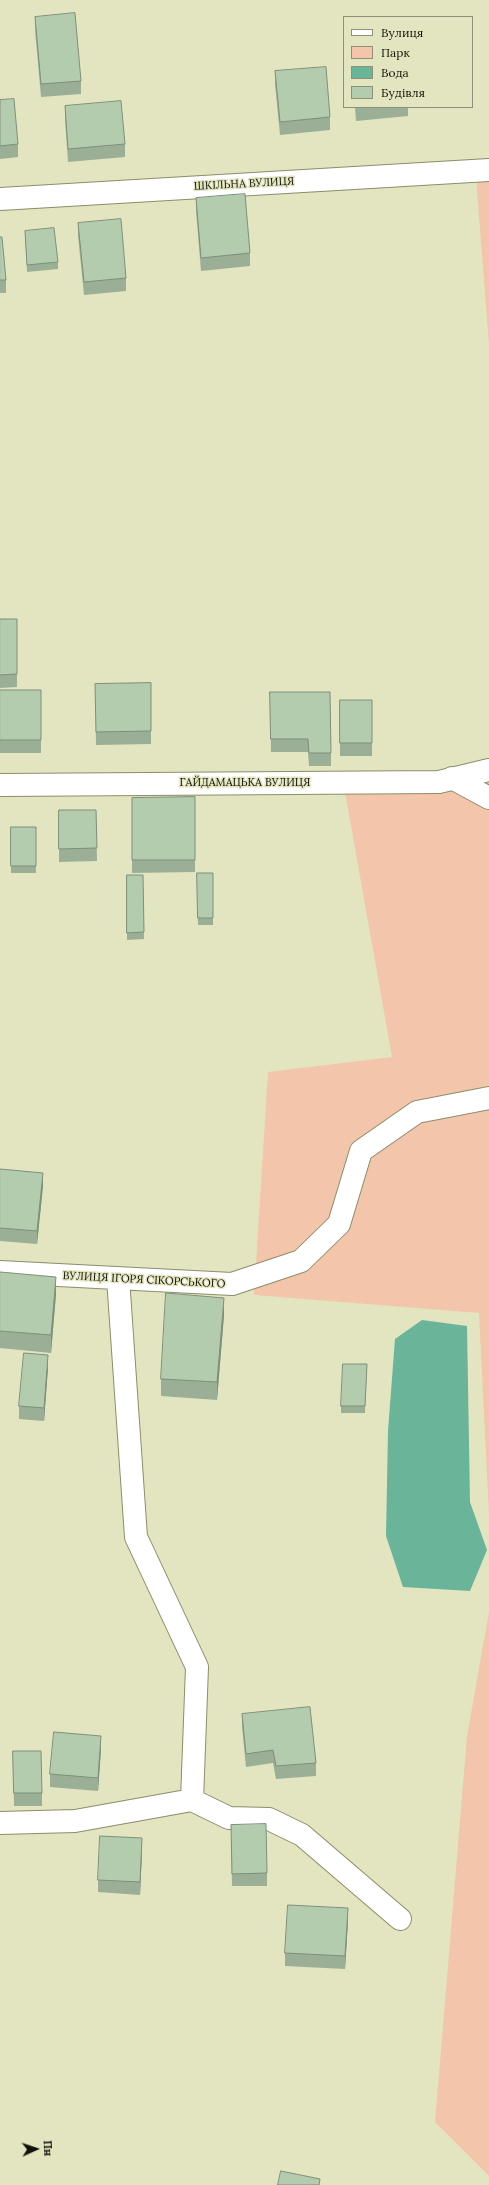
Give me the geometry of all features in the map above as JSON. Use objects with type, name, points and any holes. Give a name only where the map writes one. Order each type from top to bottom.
[{"type":"street","name":"ШКІЛЬНА ВУЛИЦЯ","points":[[0,199],[489,170]]},
{"type":"street","name":"ГАЙДАМАЦЬКА ВУЛИЦЯ","points":[[0,785],[439,782],[489,770]]},
{"type":"street","points":[[452,778],[489,798]]},
{"type":"street","name":"ВУЛИЦЯ ІГОРЯ СІКОРСЬКОГО","points":[[0,1272],[232,1284],[301,1261],[339,1224],[361,1151],[416,1112],[489,1098]]},
{"type":"street","points":[[118,1278],[136,1537],[197,1667],[192,1800]]},
{"type":"street","points":[[0,1823],[75,1821],[192,1800],[229,1818],[269,1819],[302,1835],[400,1919]]},
{"type":"green space","points":[[489,172],[489,345],[476,177]]},
{"type":"green space","points":[[489,772],[489,1514],[479,1313],[254,1295],[268,1072],[392,1057],[345,792]]},
{"type":"green space","points":[[489,1612],[489,2176],[435,2122],[467,1736]]},
{"type":"water","points":[[422,1320],[467,1326],[470,1502],[487,1550],[470,1591],[403,1587],[386,1536],[388,1431],[395,1339]]},
{"type":"building","points":[[75,13],[81,81],[41,84],[35,17]]},
{"type":"building","points":[[326,67],[330,117],[280,122],[275,71]]},
{"type":"building","points":[[14,99],[18,144],[0,146],[0,100]]},
{"type":"building","points":[[121,101],[125,144],[68,149],[65,106]]},
{"type":"building","points":[[245,194],[250,253],[201,258],[196,198]]},
{"type":"building","points":[[121,219],[126,278],[84,282],[78,223]]},
{"type":"building","points":[[54,228],[58,262],[27,265],[25,231]]},
{"type":"building","points":[[0,237],[2,237],[6,280],[0,280]]},
{"type":"building","points":[[0,619],[17,619],[17,674],[0,675]]},
{"type":"building","points":[[151,683],[151,731],[96,732],[95,684]]},
{"type":"building","points":[[0,690],[41,690],[41,740],[0,740]]},
{"type":"building","points":[[270,692],[330,692],[331,753],[309,753],[308,739],[271,739]]},
{"type":"building","points":[[340,700],[372,700],[372,743],[340,743]]},
{"type":"building","points":[[195,797],[195,860],[132,860],[132,798]]},
{"type":"building","points":[[59,810],[96,810],[97,848],[59,849]]},
{"type":"building","points":[[11,827],[36,827],[36,866],[11,866]]},
{"type":"building","points":[[197,873],[213,873],[213,918],[198,918]]},
{"type":"building","points":[[127,875],[143,875],[144,932],[127,933]]},
{"type":"building","points":[[0,1169],[43,1173],[37,1231],[0,1228]]},
{"type":"building","points":[[0,1272],[56,1277],[51,1335],[0,1331]]},
{"type":"building","points":[[166,1293],[224,1298],[217,1382],[161,1379]]},
{"type":"building","points":[[24,1353],[48,1355],[44,1408],[19,1406]]},
{"type":"building","points":[[343,1364],[367,1364],[365,1406],[341,1406]]},
{"type":"building","points":[[310,1707],[316,1763],[276,1766],[273,1750],[246,1754],[242,1714]]},
{"type":"building","points":[[54,1732],[101,1736],[98,1778],[50,1774]]},
{"type":"building","points":[[13,1751],[41,1751],[42,1793],[14,1793]]},
{"type":"building","points":[[266,1824],[267,1873],[232,1874],[231,1825]]},
{"type":"building","points":[[100,1836],[142,1838],[140,1882],[98,1880]]},
{"type":"building","points":[[288,1905],[348,1908],[345,1956],[285,1953]]},
{"type":"building","points":[[281,2171],[320,2179],[319,2185],[278,2185]]}]
